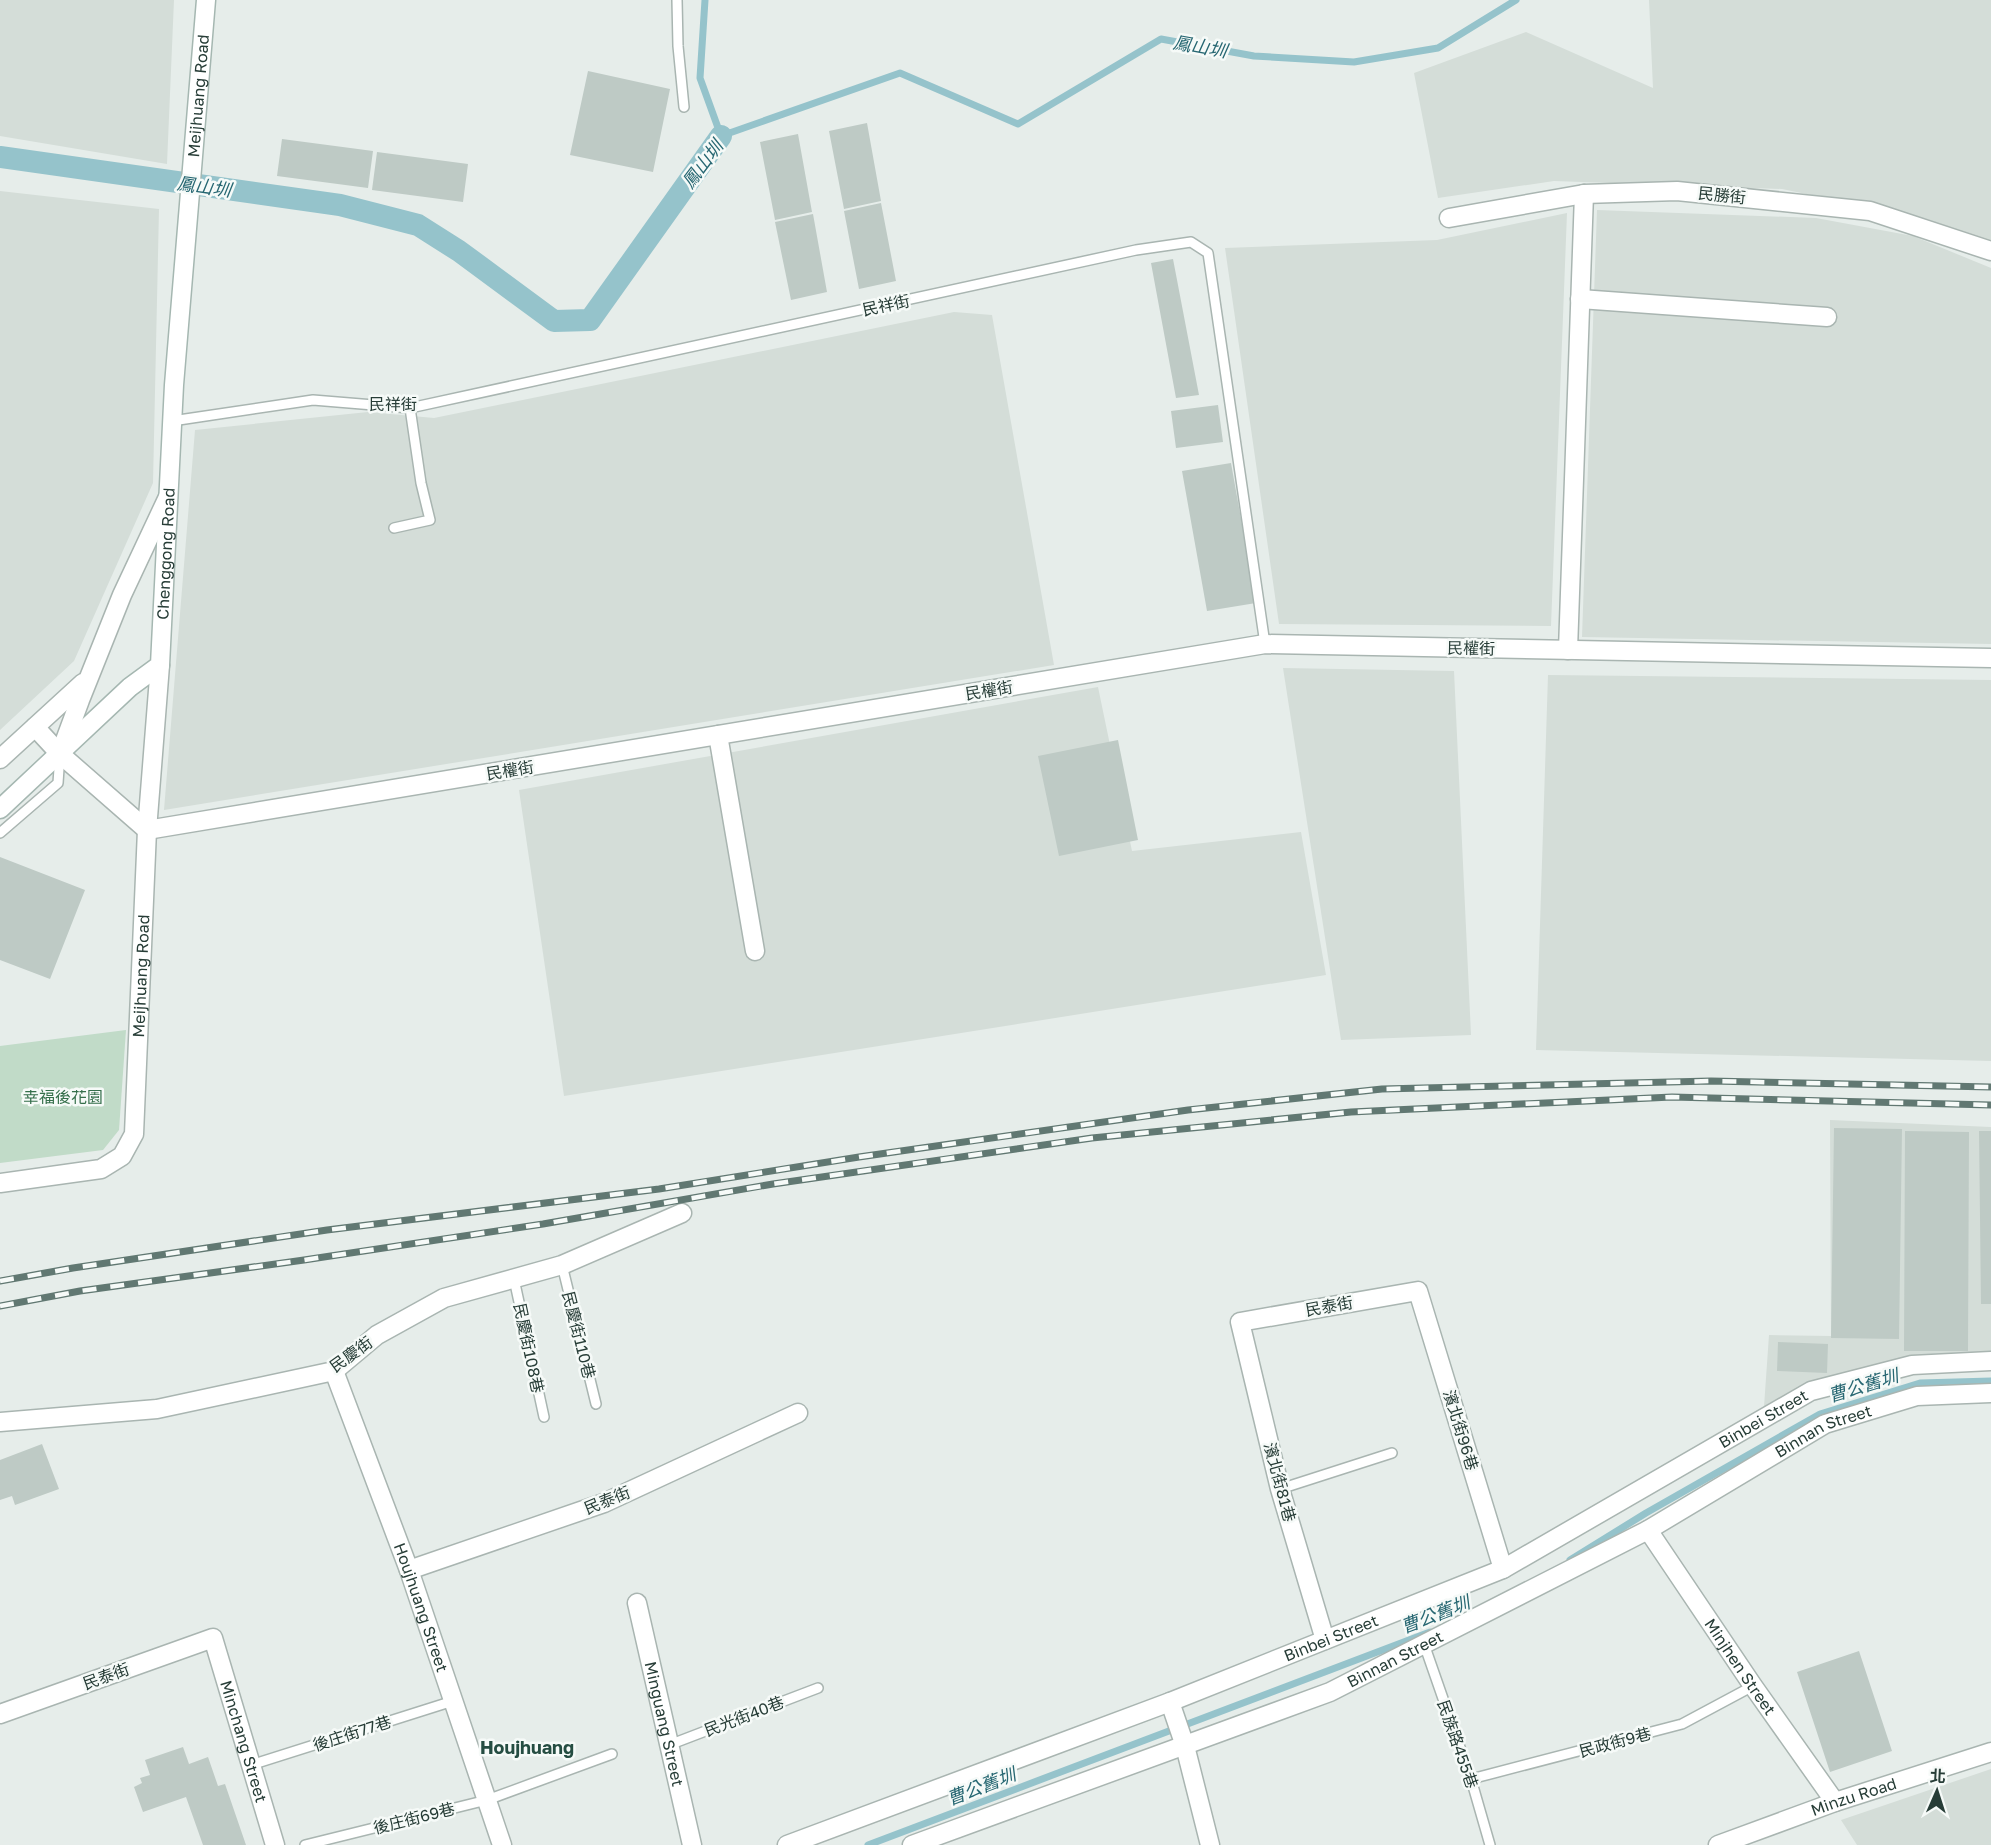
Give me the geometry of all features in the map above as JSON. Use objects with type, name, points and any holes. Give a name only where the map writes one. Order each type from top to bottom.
[{"type":"street","name":"Meijhuang Road","points":[[186,226],[206,0]]},
{"type":"street","name":"民勝街","points":[[1449,218],[1584,194],[1677,190],[1870,211],[1991,251]]},
{"type":"street","points":[[1568,650],[1584,194]]},
{"type":"street","name":"Chenggong Road","points":[[160,665],[172,421],[186,226]]},
{"type":"street","points":[[1580,299],[1827,317]]},
{"type":"street","points":[[53,760],[122,595],[168,497]]},
{"type":"street","name":"民權街","points":[[147,830],[1265,644],[1991,658]]},
{"type":"street","name":"Meijhuang Road","points":[[0,1183],[101,1169],[122,1156],[134,1134],[147,830],[160,665]]},
{"type":"street","points":[[0,809],[130,687],[160,665]]},
{"type":"street","points":[[0,759],[88,679]]},
{"type":"street","points":[[35,727],[53,760],[147,830]]},
{"type":"street","points":[[718,735],[755,951]]},
{"type":"street","name":"民慶街","points":[[0,1422],[157,1409],[334,1371],[377,1335],[444,1298],[562,1265],[682,1213]]},
{"type":"street","name":"民泰街","points":[[1240,1322],[1418,1291]]},
{"type":"street","name":"濱北街96巷","points":[[1418,1291],[1503,1569]]},
{"type":"street","name":"濱北街81巷","points":[[1240,1322],[1280,1489],[1325,1640]]},
{"type":"street","name":"Binbei Street","points":[[787,1845],[1171,1707],[1325,1640],[1503,1569],[1811,1391],[1912,1365],[1991,1361]]},
{"type":"street","name":"Houjhuang Street","points":[[334,1371],[409,1570],[502,1845]]},
{"type":"street","name":"Binnan Street","points":[[912,1845],[1182,1739],[1330,1692],[1648,1530],[1825,1424],[1917,1396],[1991,1393]]},
{"type":"street","name":"民泰街","points":[[409,1570],[604,1503],[798,1413]]},
{"type":"street","name":"Minjhen Street","points":[[1648,1530],[1753,1686],[1835,1802]]},
{"type":"street","name":"Minguang Street","points":[[637,1603],[692,1845]]},
{"type":"street","name":"民泰街","points":[[0,1714],[213,1638]]},
{"type":"street","name":"Minchang Street","points":[[213,1638],[275,1845]]},
{"type":"street","points":[[1171,1707],[1182,1739],[1210,1845]]},
{"type":"street","name":"Minzu Road","points":[[1718,1845],[1835,1802],[1991,1752]]},
{"type":"lane","points":[[677,0],[678,46],[684,107]]},
{"type":"lane","name":"民祥街","points":[[172,421],[313,400],[410,408],[1136,250],[1191,242],[1208,253],[1265,644]]},
{"type":"lane","points":[[394,528],[430,520],[421,483],[410,408]]},
{"type":"lane","points":[[0,833],[58,783],[53,760]]},
{"type":"lane","name":"民慶街110巷","points":[[562,1265],[596,1404]]},
{"type":"lane","name":"民慶街108巷","points":[[514,1279],[544,1417]]},
{"type":"lane","points":[[1280,1489],[1392,1454]]},
{"type":"lane","name":"民族路455巷","points":[[1424,1644],[1471,1779],[1490,1845]]},
{"type":"lane","name":"民政街9巷","points":[[1471,1779],[1682,1724],[1753,1686]]},
{"type":"lane","name":"民光街40巷","points":[[669,1745],[818,1688]]},
{"type":"lane","name":"後庄街77巷","points":[[251,1765],[453,1701]]},
{"type":"lane","name":"後庄街69巷","points":[[305,1845],[487,1800],[612,1754]]},
{"type":"shaded area","points":[[0,0],[174,0],[167,164],[0,136]]},
{"type":"shaded area","points":[[1649,0],[1991,0],[1991,242],[1927,219],[1782,189],[1554,181],[1438,198],[1414,73],[1526,32],[1653,88]]},
{"type":"shaded area","points":[[0,191],[159,209],[153,483],[74,661],[0,730]]},
{"type":"shaded area","points":[[1597,210],[1816,218],[1913,236],[1991,268],[1991,644],[1582,637]]},
{"type":"shaded area","points":[[1567,213],[1551,626],[1279,624],[1225,248],[1437,240]]},
{"type":"shaded area","points":[[954,312],[992,315],[1054,665],[164,810],[195,430],[368,412],[434,418]]},
{"type":"shaded area","points":[[1283,668],[1454,671],[1471,1035],[1341,1040]]},
{"type":"shaded area","points":[[1548,675],[1991,680],[1991,1061],[1536,1050]]},
{"type":"shaded area","points":[[1098,687],[1132,851],[1301,832],[1326,975],[564,1096],[519,790]]},
{"type":"shaded area","points":[[1830,1120],[1991,1127],[1991,1362],[1874,1367],[1763,1421],[1769,1335],[1831,1336]]},
{"type":"shaded area","points":[[1991,1769],[1991,1845],[1857,1845],[1841,1820]]},
{"type":"green space","name":"幸福後花園","points":[[126,1030],[119,1130],[103,1150],[0,1163],[0,1046]]},
{"type":"building","points":[[588,71],[670,89],[653,172],[570,155]]},
{"type":"building","points":[[867,123],[881,201],[844,209],[829,131]]},
{"type":"building","points":[[798,134],[812,212],[775,220],[760,142]]},
{"type":"building","points":[[282,139],[373,151],[368,188],[277,176]]},
{"type":"building","points":[[377,152],[468,164],[463,202],[372,190]]},
{"type":"building","points":[[881,203],[896,281],[859,289],[844,211]]},
{"type":"building","points":[[813,214],[827,292],[791,300],[775,222]]},
{"type":"building","points":[[1173,259],[1199,395],[1176,398],[1151,263]]},
{"type":"building","points":[[1218,405],[1223,442],[1176,448],[1171,411]]},
{"type":"building","points":[[1231,463],[1256,603],[1207,611],[1182,471]]},
{"type":"building","points":[[1118,740],[1138,840],[1059,856],[1038,756]]},
{"type":"building","points":[[0,857],[85,890],[50,979],[0,960]]},
{"type":"building","points":[[1834,1128],[1902,1129],[1899,1339],[1831,1338]]},
{"type":"building","points":[[1905,1131],[1969,1132],[1968,1351],[1904,1351]]},
{"type":"building","points":[[1979,1131],[1991,1131],[1991,1304],[1981,1304]]},
{"type":"building","points":[[1778,1342],[1828,1344],[1827,1373],[1777,1371]]},
{"type":"building","points":[[42,1444],[59,1489],[15,1505],[12,1496],[0,1500],[0,1460]]},
{"type":"building","points":[[1859,1651],[1892,1751],[1830,1772],[1797,1672]]},
{"type":"building","points":[[183,1747],[189,1764],[208,1757],[218,1786],[225,1784],[246,1845],[203,1845],[186,1797],[143,1812],[134,1787],[142,1783],[140,1778],[150,1775],[145,1760]]},
{"type":"waterway","name":"鳳山圳","points":[[705,0],[700,78],[721,136],[900,73],[1018,124],[1161,39],[1254,56],[1354,62],[1438,48],[1516,0]]},
{"type":"waterway","name":"鳳山圳","points":[[0,157],[340,205],[418,225],[459,251],[554,321],[590,320],[721,136]]},
{"type":"waterway","name":"曹公舊圳","points":[[1570,1560],[1646,1513],[1820,1414],[1920,1383],[1991,1381]]},
{"type":"waterway","name":"曹公舊圳","points":[[868,1845],[1430,1632]]},
{"type":"railway","points":[[0,1281],[327,1230],[659,1189],[859,1157],[1188,1110],[1382,1089],[1711,1081],[1991,1087]]},
{"type":"railway","points":[[0,1306],[80,1291],[543,1224],[773,1184],[1092,1138],[1351,1112],[1672,1097],[1991,1105]]},
{"type":"district","name":"Houjhuang","points":[[527,1747]]}]
